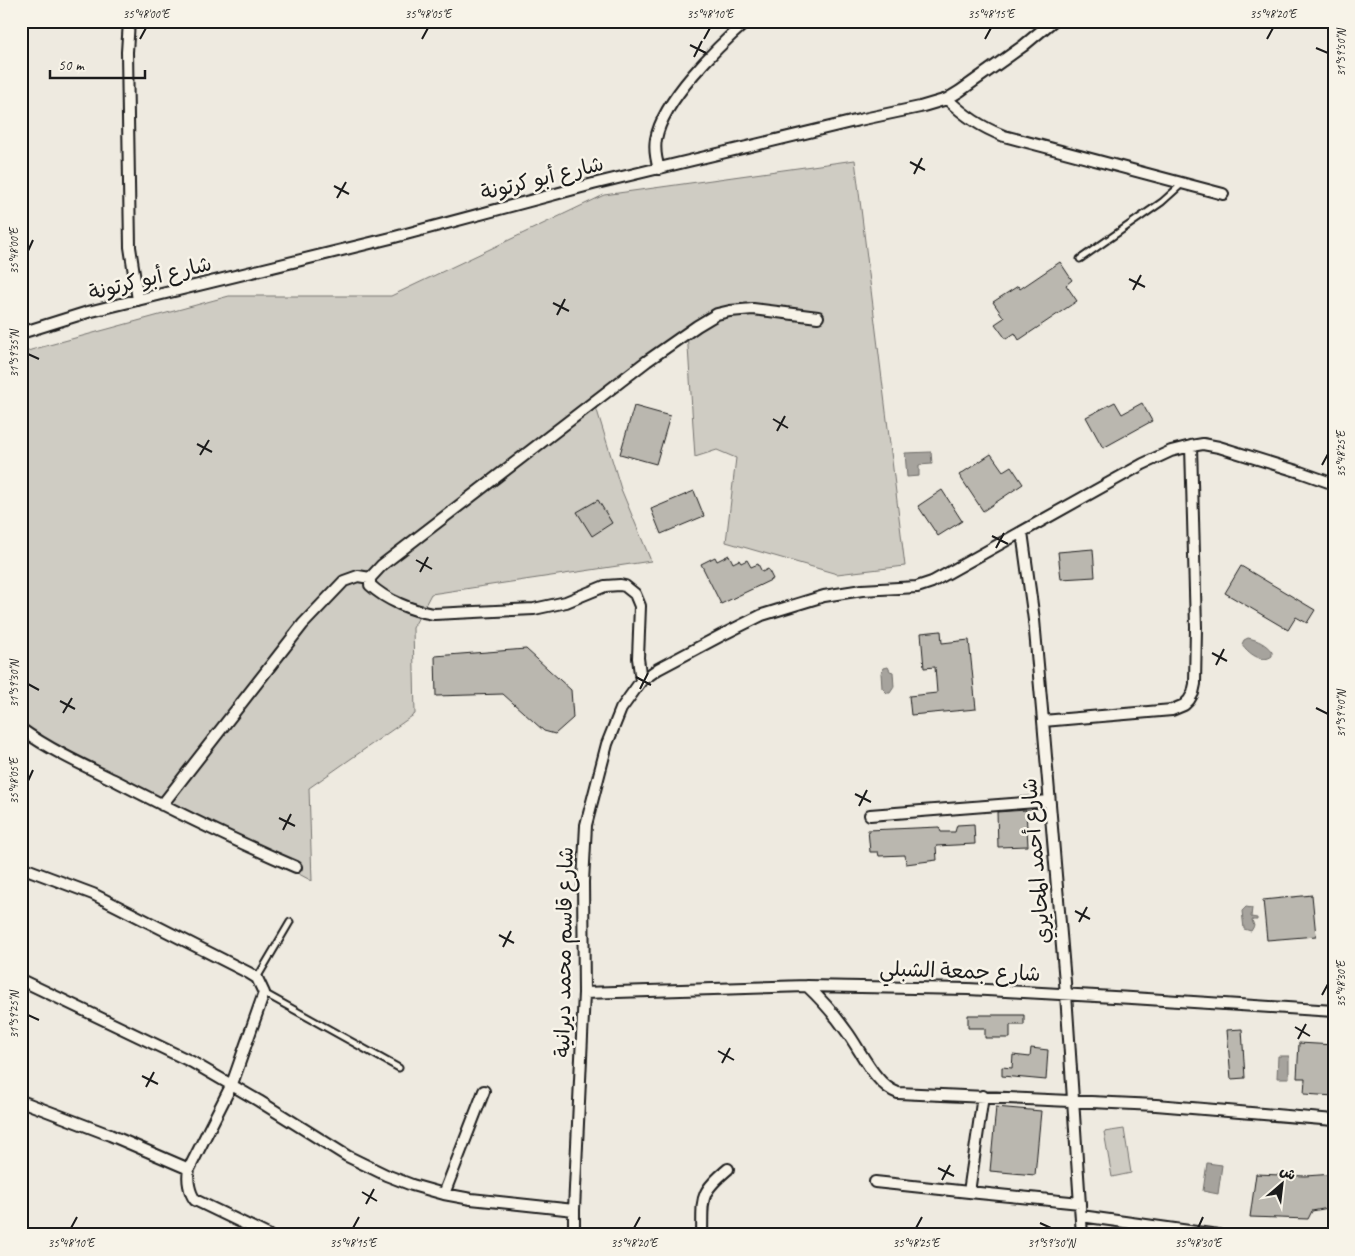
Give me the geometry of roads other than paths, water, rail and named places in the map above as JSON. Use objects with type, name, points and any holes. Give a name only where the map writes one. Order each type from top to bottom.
[{"type":"street","points":[[129,21],[127,62],[130,247],[138,300]]},
{"type":"street","points":[[659,169],[655,148],[658,129],[665,114],[705,60],[746,21]]},
{"type":"street","name":"شارع أبو كرتونة","points":[[21,333],[55,321],[366,244],[500,208],[947,99],[1009,57],[1053,21]]},
{"type":"street","points":[[947,99],[971,120],[984,128],[1004,136],[1223,194]]},
{"type":"street","points":[[641,681],[638,658],[640,606],[634,594],[625,586],[606,586],[566,602],[534,609],[434,614],[422,613],[411,609],[377,591],[370,585],[370,578],[382,565],[647,361],[696,326],[717,314],[753,309],[798,313],[818,317]]},
{"type":"street","name":"شارع قاسم محمد ديرانية","points":[[574,1235],[584,993],[583,882],[586,825],[599,771],[613,725],[628,696],[641,681],[658,669],[722,634],[762,615],[824,596],[862,590],[917,587],[932,582],[1080,498],[1171,451],[1203,444],[1219,447],[1334,484]]},
{"type":"street","points":[[1043,721],[1172,710],[1184,705],[1193,693],[1195,684],[1196,627],[1191,446]]},
{"type":"street","name":"شارع أحمد المحايري","points":[[1022,532],[1034,620],[1050,800],[1074,1100],[1082,1235]]},
{"type":"street","points":[[162,805],[303,624],[344,581],[358,576],[370,578]]},
{"type":"street","points":[[21,729],[78,762],[162,805],[225,836],[296,867]]},
{"type":"street","points":[[870,816],[1050,800]]},
{"type":"street","points":[[23,870],[85,891],[125,909],[257,978],[264,993],[232,1084],[189,1169],[190,1191],[196,1200],[268,1235]]},
{"type":"street","points":[[21,980],[192,1062],[232,1084],[325,1144],[366,1167],[412,1185],[444,1194],[471,1199],[574,1210]]},
{"type":"street","points":[[807,986],[820,998],[848,1033],[880,1081],[888,1089],[898,1093],[1189,1107],[1334,1120]]},
{"type":"street","name":"شارع جمعة الشبلي","points":[[584,993],[807,986],[968,989],[1334,1011]]},
{"type":"street","points":[[444,1194],[484,1091]]},
{"type":"street","points":[[969,1192],[983,1096]]},
{"type":"street","points":[[21,1101],[124,1140],[189,1169]]},
{"type":"street","points":[[702,1235],[705,1193],[712,1183],[728,1169]]},
{"type":"street","points":[[874,1182],[1080,1203]]},
{"type":"street","points":[[1081,1216],[1218,1235]]},
{"type":"lane","points":[[1080,258],[1162,202],[1182,184]]},
{"type":"lane","points":[[257,978],[290,922]]},
{"type":"lane","points":[[264,993],[399,1068]]}]
